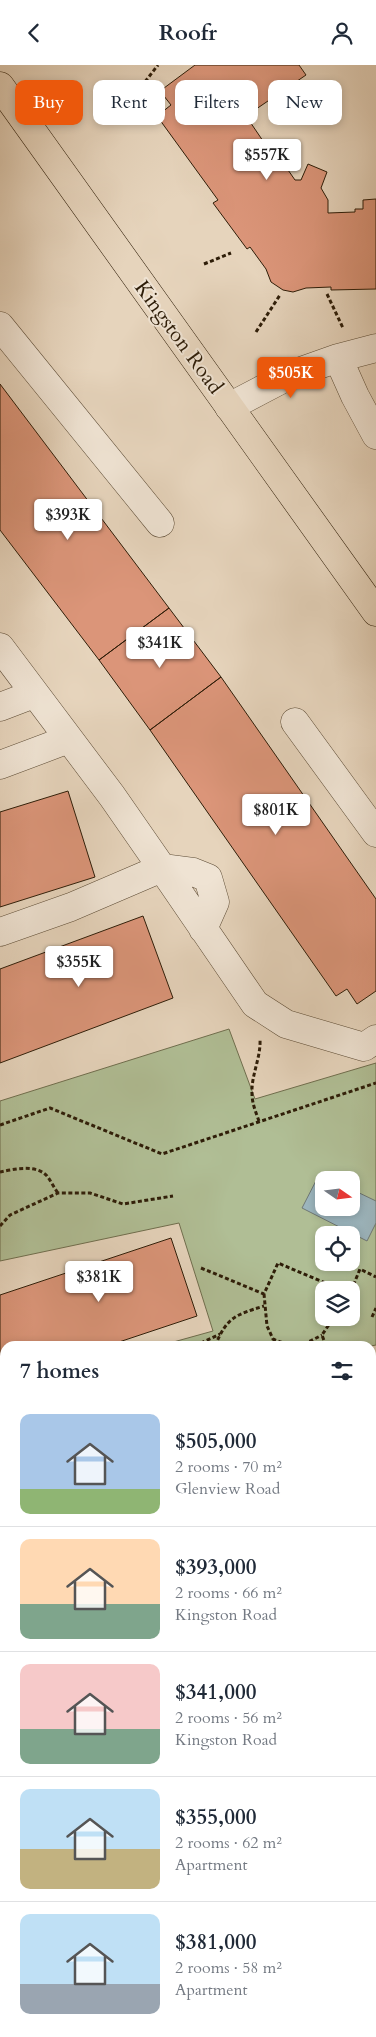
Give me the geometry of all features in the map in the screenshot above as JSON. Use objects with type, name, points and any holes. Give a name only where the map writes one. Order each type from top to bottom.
[{"type":"main road","name":"Kingston Road","points":[[0,86],[376,612]]},
{"type":"street","points":[[0,326],[160,523]]},
{"type":"street","points":[[229,407],[290,375],[338,358],[376,348]]},
{"type":"street","points":[[338,358],[355,396],[376,435]]},
{"type":"street","points":[[0,647],[112,796],[162,868]]},
{"type":"street","points":[[0,707],[34,694]]},
{"type":"street","points":[[295,722],[376,833]]},
{"type":"street","points":[[0,765],[69,739]]},
{"type":"street","points":[[0,932],[72,907],[162,868],[193,872],[208,878],[215,903],[204,929],[255,1004],[286,1024],[364,1047],[376,1039]]},
{"type":"path","points":[[146,80],[158,65]]},
{"type":"path","points":[[204,264],[231,253]]},
{"type":"path","points":[[328,294],[343,328]]},
{"type":"path","points":[[256,332],[280,295]]},
{"type":"path","points":[[259,1121],[251,1096],[254,1075],[261,1053],[260,1037],[269,1013]]},
{"type":"path","points":[[0,1125],[50,1108],[162,1153],[376,1083]]},
{"type":"path","points":[[0,1173],[18,1167],[42,1172],[58,1193]]},
{"type":"path","points":[[0,1226],[10,1215],[58,1193],[90,1193],[123,1203],[173,1196]]},
{"type":"path","points":[[277,1341],[273,1339],[267,1326],[264,1294],[278,1263],[321,1281]]},
{"type":"path","points":[[201,1269],[264,1294]]},
{"type":"path","points":[[355,1281],[360,1269],[376,1277]]},
{"type":"path","points":[[217,1341],[220,1334],[235,1315],[264,1306]]},
{"type":"path","points":[[372,1317],[376,1308]]},
{"type":"path","points":[[311,1341],[322,1335],[328,1326]]},
{"type":"path","points":[[205,1341],[220,1334]]},
{"type":"path","points":[[322,1335],[324,1341]]},
{"type":"green space","points":[[229,1029],[255,1099],[376,1063],[376,1341],[177,1341],[213,1331],[179,1223],[0,1261],[0,1101]]},
{"type":"water","points":[[315,1183],[315,1215],[302,1208]]},
{"type":"water","points":[[360,1193],[376,1201],[376,1223],[367,1241],[360,1237],[360,1226],[337,1226],[318,1216],[360,1216]]},
{"type":"building","points":[[195,65],[299,65],[306,75],[299,80],[268,80],[268,101],[258,108],[258,80],[175,80],[175,125],[252,125],[276,160],[279,157],[295,180],[301,180],[308,164],[327,172],[321,188],[328,200],[328,213],[355,212],[355,209],[363,209],[363,200],[376,199],[376,289],[331,290],[331,287],[306,288],[293,292],[283,290],[271,282],[266,269],[250,247],[247,249],[213,203],[218,200],[164,125],[165,110],[171,105],[165,97],[165,87]]},
{"type":"building","points":[[0,384],[169,608],[99,660],[0,530]]},
{"type":"building","points":[[169,608],[221,677],[150,730],[99,660]]},
{"type":"building","points":[[221,677],[376,899],[376,991],[357,1004],[347,989],[336,996],[150,730]]},
{"type":"building","points":[[68,791],[95,877],[0,907],[0,812]]},
{"type":"building","points":[[143,916],[173,998],[0,1063],[0,969]]},
{"type":"building","points":[[171,1238],[197,1316],[122,1341],[0,1341],[0,1295]]}]
